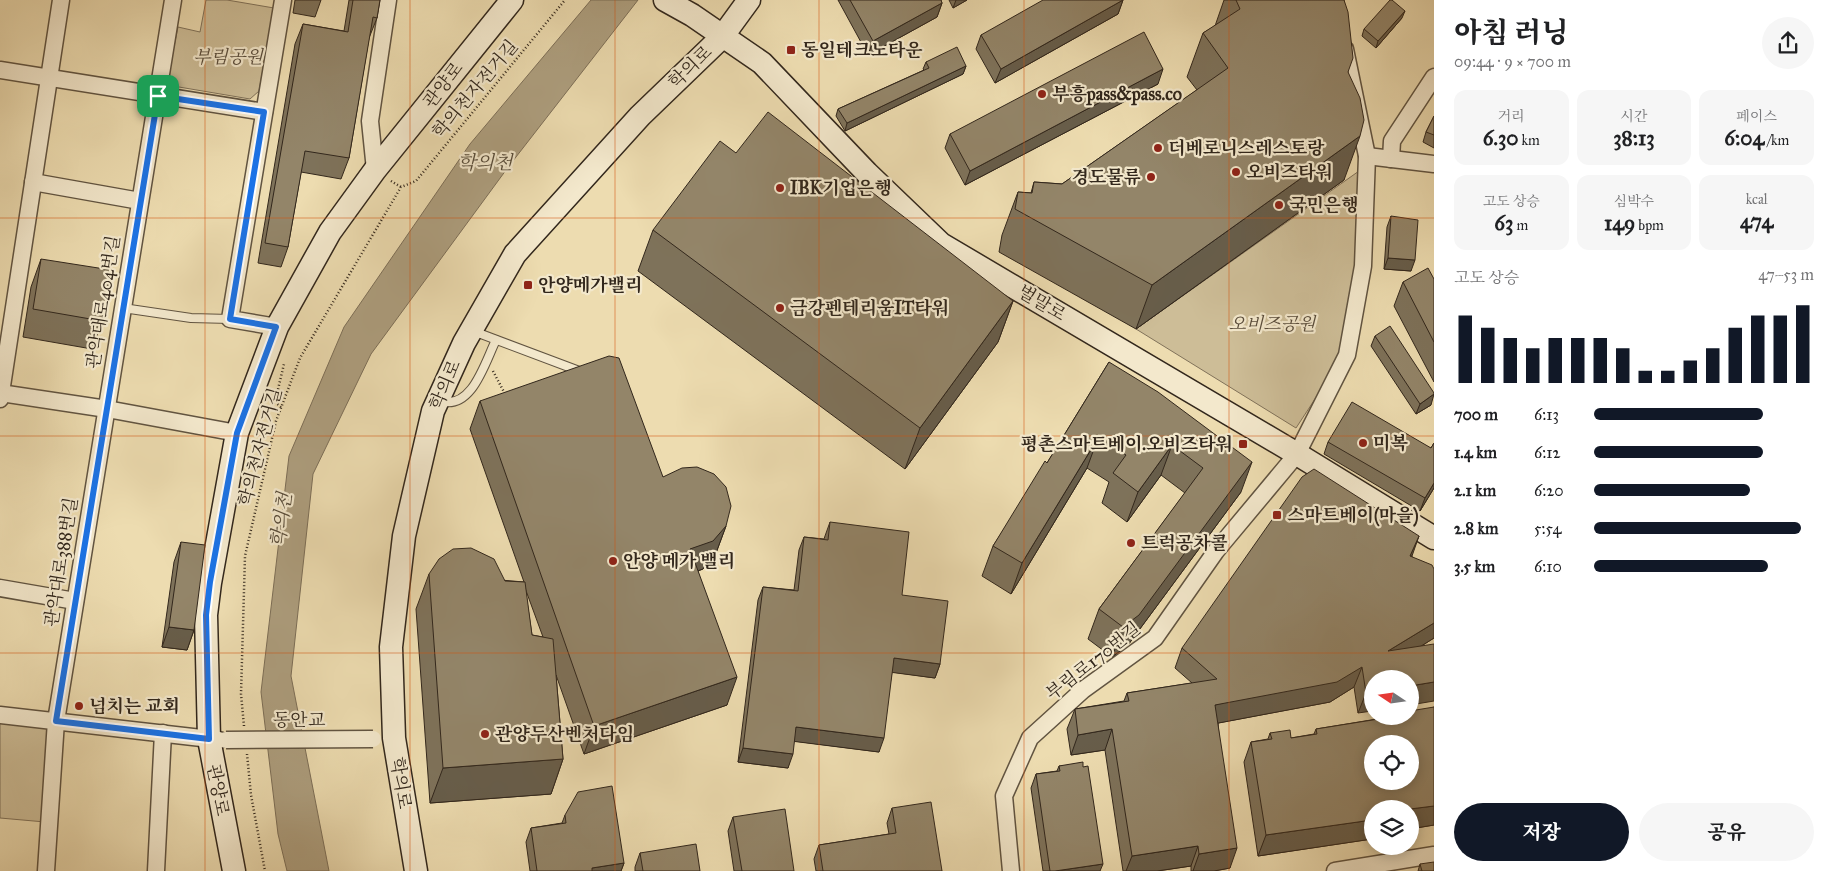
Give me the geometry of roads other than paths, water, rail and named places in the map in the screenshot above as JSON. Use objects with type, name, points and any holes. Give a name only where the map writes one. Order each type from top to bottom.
[{"type":"street","points":[[61,0],[0,395],[107,409],[237,433]]},
{"type":"street","name":"관악대로404번길","points":[[107,409],[173,0]]},
{"type":"street","points":[[276,327],[230,319],[283,0]]},
{"type":"street","points":[[375,170],[370,122],[388,0]]},
{"type":"street","name":"벌말로","points":[[665,0],[692,15],[762,63],[867,173],[942,244],[1297,454],[1434,538]]},
{"type":"street","name":"학의로","points":[[416,871],[383,739],[391,647],[404,536],[433,411],[471,331],[515,254],[640,116],[722,37],[749,0]]},
{"type":"street","name":"관양로","points":[[234,871],[218,740],[206,615],[210,582],[237,433],[276,327],[330,232],[375,170],[509,1]]},
{"type":"street","name":"부림로170번길","points":[[1011,871],[1004,796],[1030,738],[1083,690],[1155,638],[1216,551],[1297,454],[1347,355],[1363,266],[1366,156],[1342,29]]},
{"type":"street","points":[[0,70],[264,112]]},
{"type":"street","points":[[1391,159],[1392,141],[1434,77]]},
{"type":"street","points":[[1366,156],[1434,164]]},
{"type":"street","points":[[33,182],[140,201]]},
{"type":"street","name":"관악대로388번길","points":[[46,871],[56,721],[107,409]]},
{"type":"street","points":[[0,588],[75,601]]},
{"type":"street","points":[[0,715],[218,740]]},
{"type":"street","points":[[156,871],[163,733]]},
{"type":"street","name":"동안교","points":[[218,740],[383,739]]},
{"type":"street","points":[[1335,871],[1434,855]]},
{"type":"lane","points":[[123,308],[192,318],[230,319]]},
{"type":"lane","points":[[471,331],[588,374]]},
{"type":"lane","points":[[438,400],[448,404],[461,401],[471,390],[496,340]]},
{"type":"water","name":"학의천","points":[[591,0],[638,0],[509,166],[371,354],[313,474],[291,676],[329,871],[287,871],[278,834],[261,692],[289,456],[344,327],[470,144]]},
{"type":"place","name":"동일테크노타운","points":[[791,50]]},
{"type":"place","name":"부흥pass&pass.co","points":[[1042,94]]},
{"type":"place","name":"더베로니스레스토랑","points":[[1158,148]]},
{"type":"place","name":"오비즈타워","points":[[1236,172]]},
{"type":"place","name":"경도물류","points":[[1151,177]]},
{"type":"place","name":"IBK기업은행","points":[[780,188]]},
{"type":"place","name":"국민은행","points":[[1279,205]]},
{"type":"place","name":"안양메가밸리","points":[[528,285]]},
{"type":"place","name":"금강펜테리움IT타워","points":[[780,308]]},
{"type":"place","name":"미복","points":[[1363,443]]},
{"type":"place","name":"평촌스마트베이.오비즈타워","points":[[1243,444]]},
{"type":"place","name":"스마트베이(마을)","points":[[1277,515]]},
{"type":"place","name":"트럭공차콜","points":[[1131,543]]},
{"type":"place","name":"안양 메가 밸리","points":[[613,561]]},
{"type":"place","name":"넘치는 교회","points":[[79,706]]},
{"type":"place","name":"관양두산벤처다임","points":[[485,734]]},
{"type":"park label","name":"부림공원","points":[[228,57]]},
{"type":"park label","name":"오비즈공원","points":[[1272,324]]}]
